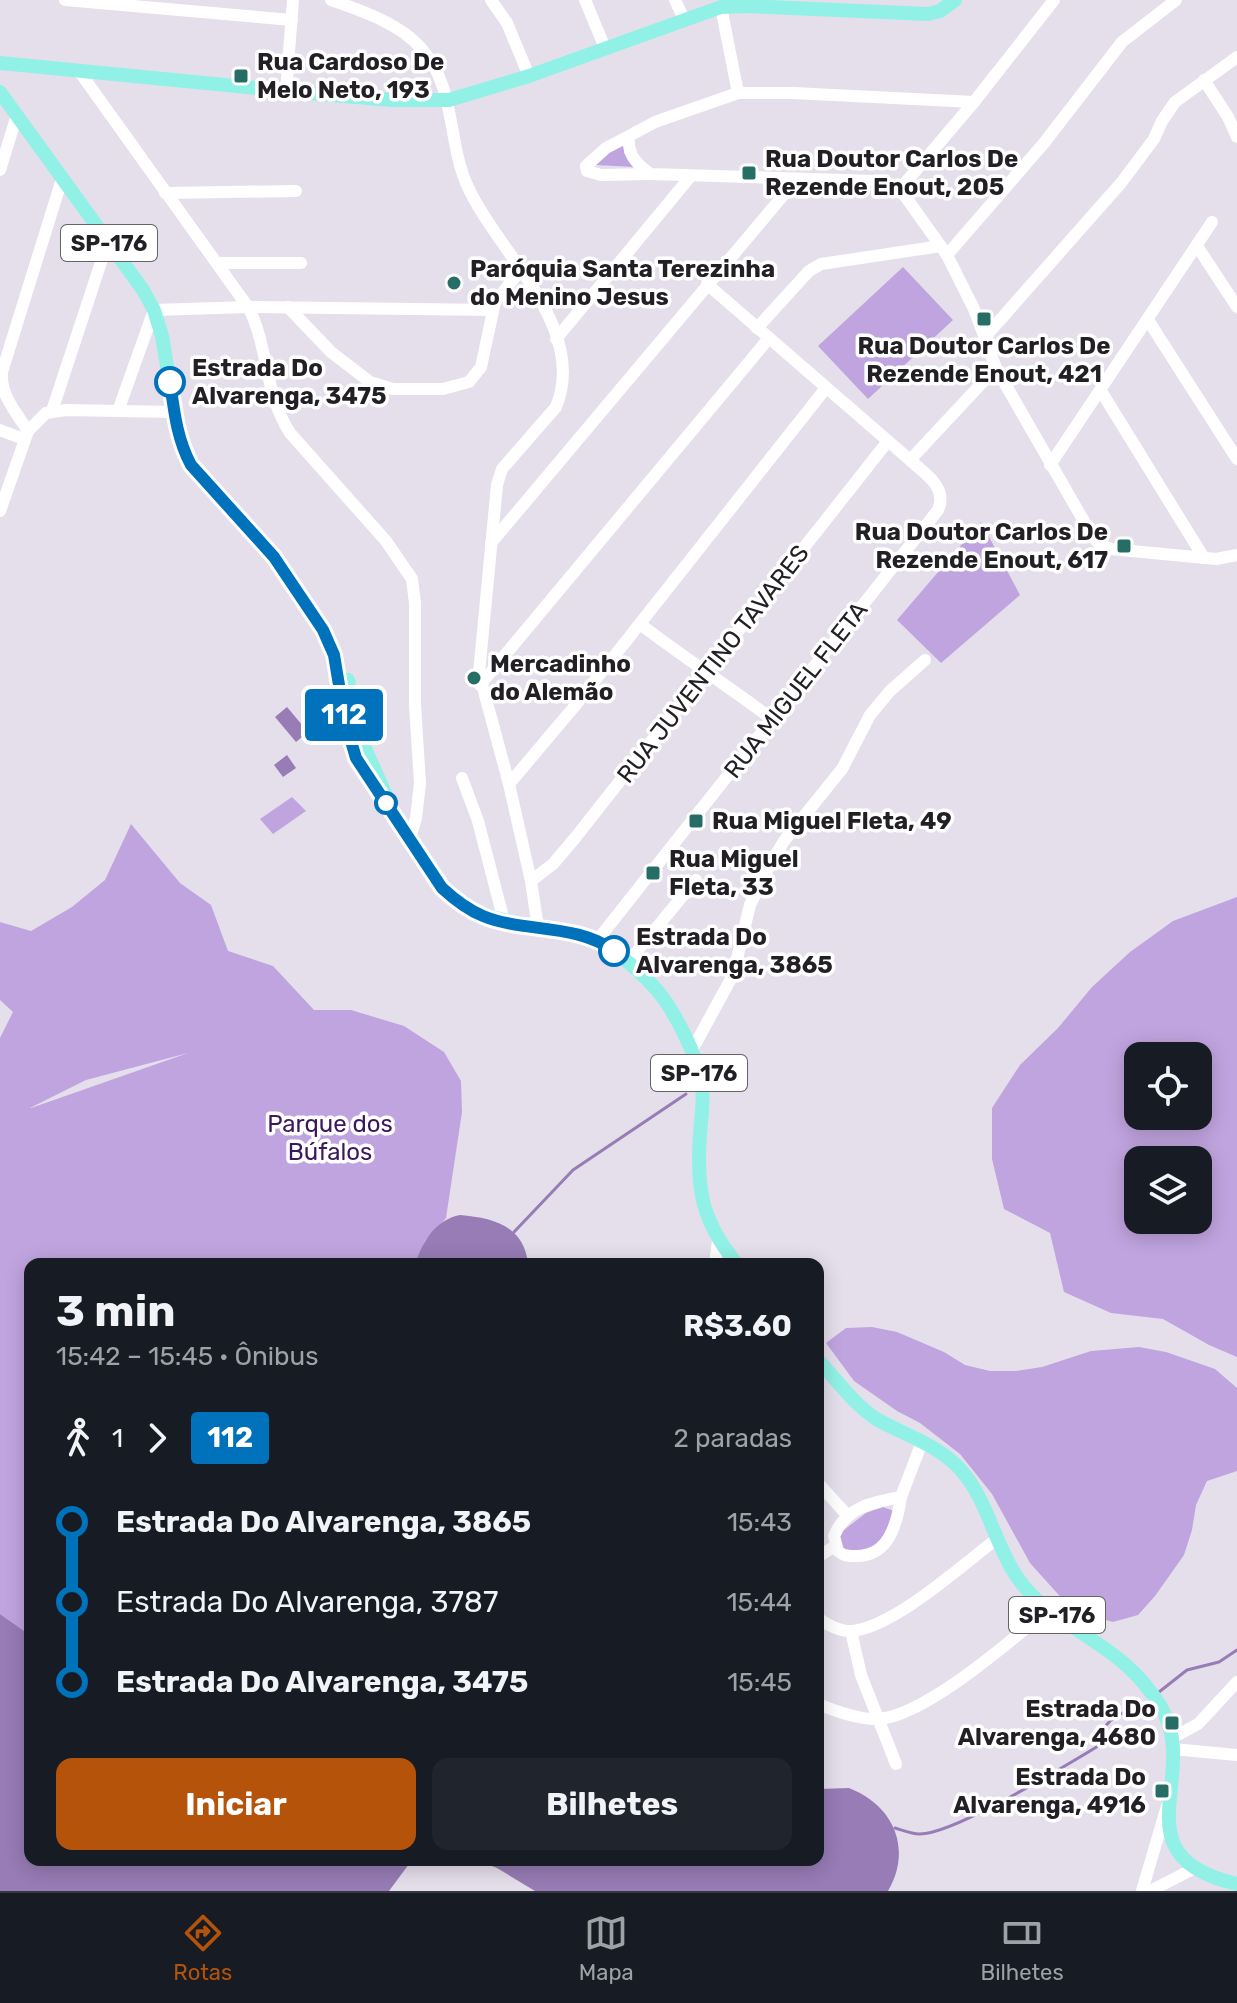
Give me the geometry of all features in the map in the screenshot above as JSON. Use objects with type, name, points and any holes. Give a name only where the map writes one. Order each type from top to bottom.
[{"type":"main road","points":[[0,63],[286,91],[404,100],[449,100],[529,76],[721,7],[916,15],[935,13],[955,0]]},
{"type":"main road","name":"SP-176","points":[[0,92],[143,290],[154,310],[166,356],[174,412],[184,452],[191,465],[274,557],[329,643],[356,758],[432,875],[453,898],[483,916],[596,942],[628,962],[658,991],[697,1061],[702,1086],[700,1185],[706,1216],[718,1241],[732,1258]]},
{"type":"main road","name":"SP-176","points":[[824,1372],[877,1419],[941,1453],[964,1473],[979,1496],[1013,1571],[1027,1591],[1126,1663],[1162,1710],[1173,1744],[1168,1817],[1176,1848],[1193,1869]]},
{"type":"main road","points":[[1193,1869],[1213,1879],[1237,1884]]},
{"type":"street","points":[[65,0],[292,20]]},
{"type":"street","points":[[286,91],[293,0]]},
{"type":"street","points":[[331,0],[367,13],[405,33],[434,64],[449,100],[458,159],[467,185],[482,213],[534,286],[556,339],[563,370],[561,396],[556,407],[502,469],[497,485],[479,657],[480,685],[509,784],[531,881],[538,928]]},
{"type":"street","points":[[491,0],[507,23],[529,76]]},
{"type":"street","points":[[585,0],[605,48]]},
{"type":"street","points":[[675,0],[684,19]]},
{"type":"street","points":[[900,189],[974,102],[1054,0]]},
{"type":"street","points":[[757,328],[809,271],[821,264],[944,250],[1044,143],[1122,42],[1176,0]]},
{"type":"street","points":[[721,7],[738,93]]},
{"type":"street","points":[[985,337],[1121,183],[1154,139],[1168,111],[1237,57]]},
{"type":"street","points":[[79,71],[248,307],[278,415],[303,451],[386,541],[412,579],[420,783],[410,838]]},
{"type":"street","points":[[1204,80],[1237,137]]},
{"type":"street","points":[[974,102],[738,93],[666,117],[592,158],[586,166],[587,171],[601,175],[877,181],[900,189],[944,250],[964,287],[996,368],[1050,465],[1100,545],[1111,549],[1204,558],[1237,555]]},
{"type":"street","points":[[0,170],[17,115]]},
{"type":"street","points":[[629,136],[631,156],[650,174]]},
{"type":"street","points":[[556,339],[690,177]]},
{"type":"street","points":[[26,435],[6,397],[1,381],[2,372],[62,179]]},
{"type":"street","points":[[491,543],[797,179]]},
{"type":"street","points":[[165,193],[296,191]]},
{"type":"street","points":[[1050,465],[1212,222]]},
{"type":"street","points":[[52,411],[108,241]]},
{"type":"street","points":[[1197,246],[1237,307]]},
{"type":"street","points":[[217,263],[301,263]]},
{"type":"street","points":[[288,307],[331,352],[370,382],[393,389],[443,389],[469,382],[481,367],[492,310],[502,291],[522,268]]},
{"type":"street","name":"RUA MIGUEL FLETA","points":[[596,942],[938,510],[942,497],[938,487],[910,460],[707,284]]},
{"type":"street","points":[[118,411],[154,310],[288,307],[492,310]]},
{"type":"street","points":[[1148,320],[1237,459]]},
{"type":"street","points":[[480,685],[769,338]]},
{"type":"street","points":[[910,460],[996,368]]},
{"type":"street","points":[[509,784],[574,707],[826,388]]},
{"type":"street","points":[[1101,391],[1204,558]]},
{"type":"street","points":[[1,507],[26,435],[40,417],[52,411],[174,412]]},
{"type":"street","points":[[0,430],[26,435]]},
{"type":"street","name":"RUA JUVENTINO TAVARES","points":[[531,881],[562,854],[888,441]]},
{"type":"street","points":[[640,624],[772,719]]},
{"type":"street","points":[[691,1052],[733,975],[750,905],[772,861],[784,841],[842,769],[870,715],[890,691],[925,660]]},
{"type":"street","points":[[462,778],[478,821],[504,921]]},
{"type":"street","points":[[628,962],[696,880]]},
{"type":"street","points":[[716,1258],[718,1241]]},
{"type":"street","points":[[901,1497],[866,1505],[847,1515],[834,1536],[835,1546],[841,1554],[862,1556],[882,1548],[892,1532],[901,1497],[922,1442]]},
{"type":"street","points":[[824,1490],[847,1515]]},
{"type":"street","points":[[824,1621],[851,1631],[875,1623],[897,1612],[998,1538]]},
{"type":"street","points":[[824,1553],[835,1546]]},
{"type":"street","points":[[824,1706],[860,1717],[879,1719],[903,1713],[960,1680],[1049,1609]]},
{"type":"street","points":[[851,1631],[861,1675],[896,1764]]},
{"type":"street","points":[[1173,1744],[1198,1724],[1237,1682]]},
{"type":"street","points":[[1173,1744],[1237,1755]]},
{"type":"street","points":[[1142,1891],[1168,1803]]},
{"type":"street","points":[[1150,1891],[1193,1869]]},
{"type":"green space","points":[[624,144],[624,153],[635,167],[596,165],[599,158]]},
{"type":"green space","points":[[903,267],[953,320],[868,399],[818,346]]},
{"type":"green space","points":[[981,522],[1020,595],[941,663],[897,620]]},
{"type":"green space","points":[[292,797],[306,811],[273,834],[260,819]]},
{"type":"green space","name":"Parque dos Búfalos","points":[[131,824],[180,883],[211,905],[228,951],[273,966],[314,1010],[351,1010],[404,1026],[444,1052],[461,1081],[462,1112],[446,1218],[425,1241],[418,1258],[24,1258],[24,1631],[0,1614],[0,1038],[13,1012],[0,1000],[0,922],[31,931],[72,907],[105,880]],"holes":[[[188,1053],[30,1108],[86,1080]]]},
{"type":"green space","points":[[1237,897],[1237,1357],[1163,1319],[1111,1313],[1064,1292],[1050,1233],[1004,1209],[992,1159],[992,1108],[1020,1065],[1058,1028],[1092,987],[1130,952],[1173,921]]},
{"type":"green space","points":[[872,1327],[897,1332],[944,1352],[965,1365],[990,1371],[1042,1367],[1091,1351],[1139,1347],[1166,1352],[1215,1369],[1237,1388],[1237,1471],[1207,1481],[1196,1505],[1184,1555],[1138,1615],[1113,1622],[1088,1615],[1066,1603],[1030,1563],[992,1494],[960,1454],[920,1423],[854,1381],[826,1343],[846,1328]]},
{"type":"green space","points":[[883,1507],[894,1511],[881,1539],[861,1550],[838,1548],[840,1533],[866,1513]]},
{"type":"shaded area","points":[[287,707],[308,732],[296,742],[275,717]]},
{"type":"shaded area","points":[[287,755],[296,768],[283,777],[274,765]]},
{"type":"shaded area","points":[[460,1215],[505,1226],[520,1241],[527,1258],[417,1258],[431,1233]]},
{"type":"shaded area","points":[[0,1614],[24,1631],[24,1866],[408,1866],[389,1891],[0,1891]]},
{"type":"shaded area","points":[[849,1788],[877,1805],[887,1817],[898,1844],[899,1859],[888,1891],[535,1891],[492,1866],[824,1866],[824,1789]]},
{"type":"waterway","points":[[514,1232],[573,1170],[686,1094]]},
{"type":"waterway","points":[[1159,1692],[1187,1670],[1219,1662],[1237,1650]]},
{"type":"waterway","points":[[895,1828],[916,1834],[935,1831],[982,1812],[1100,1745],[1107,1724],[1140,1705]]},
{"type":"bus line","name":"112","points":[[170,382],[184,452],[191,465],[274,557],[323,630],[334,655],[345,721],[356,758],[442,888],[483,916],[588,938],[614,951]]},
{"type":"place","name":"Rua Cardoso De Melo Neto, 193","points":[[241,76]]},
{"type":"place","name":"Rua Doutor Carlos De Rezende Enout, 205","points":[[749,173]]},
{"type":"place","name":"Paróquia Santa Terezinha do Menino Jesus","points":[[454,283]]},
{"type":"place","name":"Rua Doutor Carlos De Rezende Enout, 421","points":[[984,319]]},
{"type":"place","name":"Estrada Do Alvarenga, 3475","points":[[170,382]]},
{"type":"place","name":"Rua Doutor Carlos De Rezende Enout, 617","points":[[1124,546]]},
{"type":"place","name":"Mercadinho do Alemão","points":[[474,678]]},
{"type":"place","name":"Rua Miguel Fleta, 49","points":[[696,821]]},
{"type":"place","name":"Rua Miguel Fleta, 33","points":[[653,873]]},
{"type":"place","name":"Estrada Do Alvarenga, 3865","points":[[614,951]]},
{"type":"place","name":"Estrada Do Alvarenga, 4680","points":[[1172,1723]]},
{"type":"place","name":"Estrada Do Alvarenga, 4916","points":[[1162,1791]]}]
